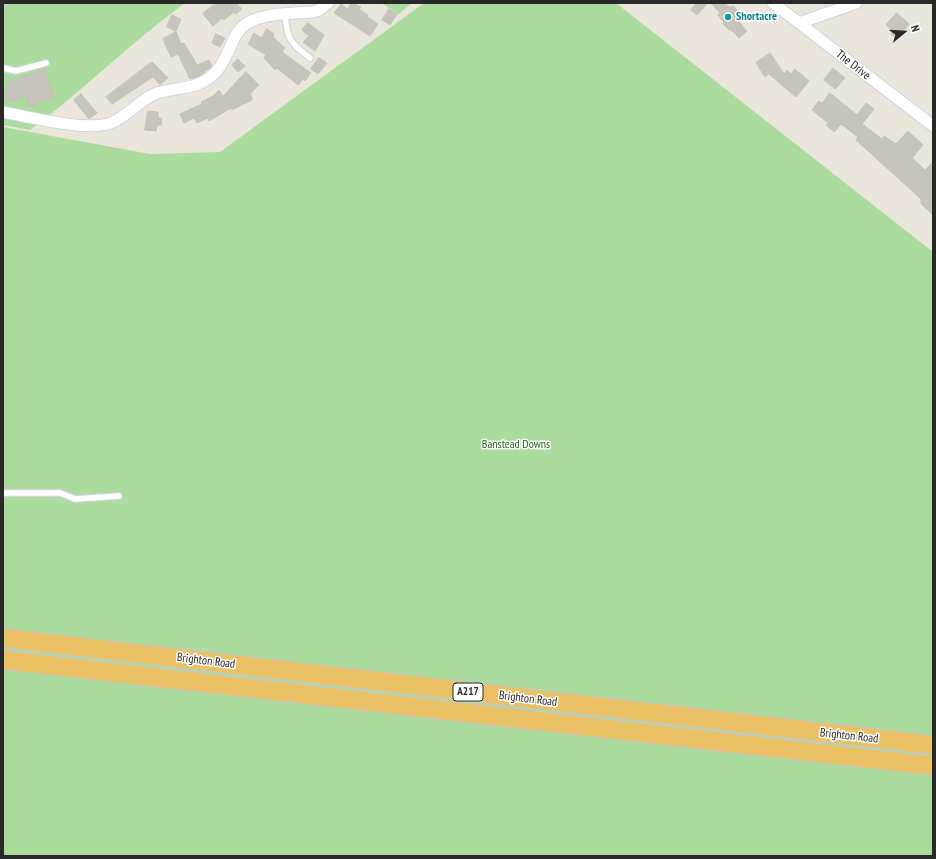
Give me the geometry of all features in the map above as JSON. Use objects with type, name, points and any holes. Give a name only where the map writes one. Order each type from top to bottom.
[{"type":"highway","name":"Brighton Road","points":[[3,638],[933,745]]},
{"type":"highway","name":"Brighton Road","points":[[3,660],[933,766]]},
{"type":"street","points":[[3,112],[87,126],[110,124],[123,117],[149,97],[157,93],[197,85],[210,78],[222,65],[238,32],[242,27],[262,16],[285,15],[319,10],[328,3]]},
{"type":"street","name":"The Drive","points":[[773,3],[933,126]]},
{"type":"street","points":[[799,23],[856,3]]},
{"type":"lane","points":[[285,15],[288,36],[294,46],[310,58]]},
{"type":"lane","points":[[3,68],[16,71],[46,63]]},
{"type":"lane","points":[[3,493],[60,494],[75,499],[119,496]]},
{"type":"green space","points":[[3,3],[185,3],[30,130],[3,125]]},
{"type":"green space","points":[[381,3],[412,3],[399,14]]},
{"type":"green space","name":"Banstead Downs","points":[[424,3],[616,3],[933,252],[933,856],[3,856],[3,127],[150,154],[220,152]]},
{"type":"building","points":[[216,3],[236,3],[242,9],[236,14],[234,12],[224,20],[222,18],[213,26],[203,14]]},
{"type":"building","points":[[352,3],[361,7],[359,9],[368,15],[367,17],[378,24],[370,36],[334,13],[341,4],[347,9]]},
{"type":"building","points":[[697,3],[708,3],[697,15],[691,10]]},
{"type":"building","name":"Shortacre","points":[[711,3],[725,3],[728,7],[734,6],[738,12],[735,15],[747,31],[739,38],[723,24],[724,22],[718,15],[720,13]]},
{"type":"building","points":[[389,9],[397,14],[390,25],[382,20]]},
{"type":"building","points":[[897,13],[909,24],[896,39],[891,34],[893,31],[886,25]]},
{"type":"building","points":[[172,15],[181,19],[176,31],[167,27]]},
{"type":"building","points":[[308,23],[324,35],[315,51],[303,42],[309,36],[302,30]]},
{"type":"building","points":[[267,29],[274,34],[273,37],[285,48],[282,52],[311,73],[305,81],[303,79],[298,85],[277,68],[275,70],[264,58],[266,55],[248,44],[254,33],[261,38]]},
{"type":"building","points":[[176,32],[181,44],[184,43],[197,65],[209,60],[212,66],[204,71],[205,72],[200,76],[190,79],[178,54],[171,57],[163,39]]},
{"type":"building","points":[[216,34],[225,38],[220,47],[212,43]]},
{"type":"building","points":[[770,53],[784,74],[787,70],[791,74],[795,69],[809,81],[796,97],[769,74],[765,77],[756,63]]},
{"type":"building","points":[[319,58],[327,63],[318,74],[311,69]]},
{"type":"building","points":[[238,59],[245,66],[238,72],[232,65]]},
{"type":"building","points":[[152,62],[168,78],[160,85],[153,77],[112,104],[106,97]]},
{"type":"building","points":[[833,68],[845,78],[835,89],[824,80]]},
{"type":"building","points":[[45,69],[54,98],[29,106],[25,94],[15,101],[8,100],[5,94],[8,87],[7,82]]},
{"type":"building","points":[[246,72],[259,85],[250,94],[252,100],[232,110],[231,108],[209,121],[208,118],[197,123],[194,118],[184,123],[180,114],[202,104],[201,102],[213,96],[219,90],[223,96]]},
{"type":"building","points":[[830,93],[857,115],[866,103],[874,109],[862,124],[882,139],[884,136],[896,144],[908,131],[923,145],[912,158],[925,170],[933,162],[933,215],[921,204],[921,199],[856,140],[858,137],[841,124],[834,132],[826,125],[828,123],[812,110],[819,101],[822,103]]},
{"type":"building","points":[[81,94],[97,113],[89,119],[74,100]]},
{"type":"building","points":[[148,111],[158,112],[158,118],[162,118],[161,125],[157,125],[156,131],[145,130]]},
{"type":"place","name":"Shortacre","points":[[728,17]]}]
